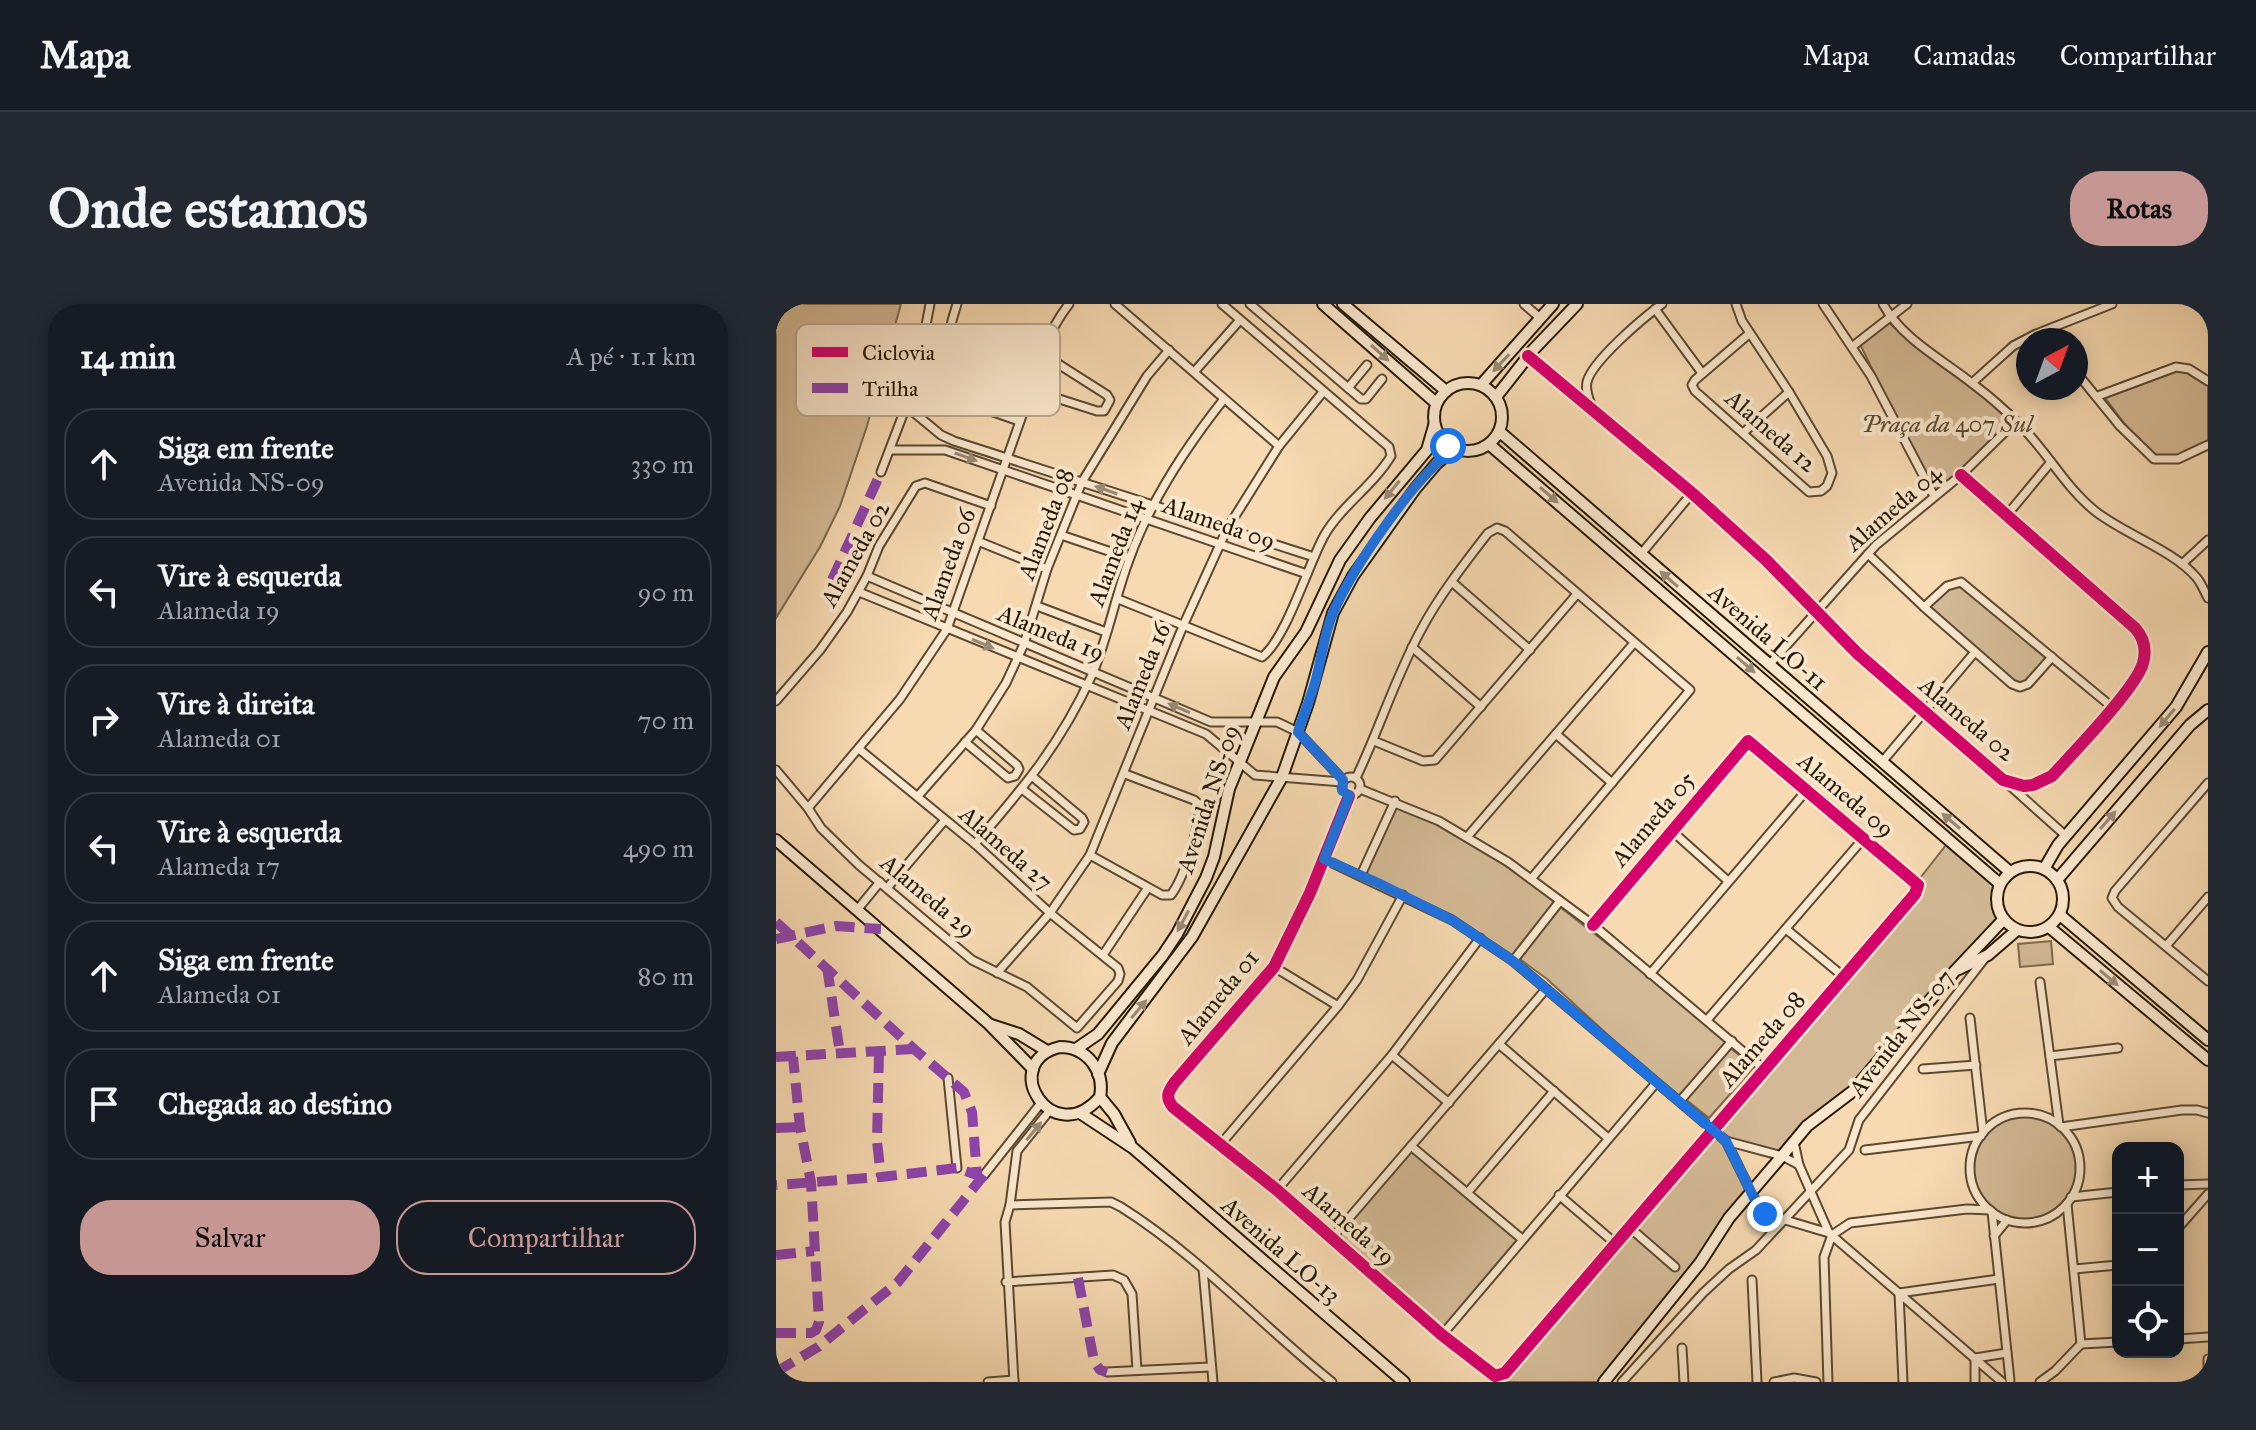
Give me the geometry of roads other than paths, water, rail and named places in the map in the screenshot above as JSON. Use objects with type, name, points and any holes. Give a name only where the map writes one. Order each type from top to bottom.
[{"type":"street","points":[[927,324],[930,304]]},
{"type":"street","points":[[950,324],[957,304]]},
{"type":"street","name":"Alameda 06","points":[[1054,324],[1069,304]]},
{"type":"street","points":[[1115,304],[1279,446]]},
{"type":"street","points":[[1118,599],[1259,657],[1265,655],[1290,614],[1314,557],[1332,525],[1390,459],[1389,447],[1222,304]]},
{"type":"street","points":[[1250,304],[1361,399],[1366,399],[1382,379]]},
{"type":"street","points":[[1323,304],[1436,403]]},
{"type":"street","points":[[1343,304],[1446,391]]},
{"type":"street","points":[[1524,304],[1540,318]]},
{"type":"street","points":[[1481,385],[1553,304]]},
{"type":"street","points":[[1496,397],[1528,356],[1577,304]]},
{"type":"street","name":"Alameda 12","points":[[1736,304],[1750,333],[1827,456],[1832,473],[1827,486],[1821,491],[1809,492],[1695,391],[1692,385],[1750,333]]},
{"type":"street","points":[[1823,304],[1881,392],[1934,496]]},
{"type":"street","points":[[1883,304],[1890,317],[1933,357],[1972,383],[2016,421],[2076,495],[2119,529],[2208,581]]},
{"type":"street","points":[[1853,346],[1907,304]]},
{"type":"street","points":[[2057,328],[2112,304]]},
{"type":"street","points":[[1593,409],[1587,387],[1592,371],[1621,339],[1658,306],[1702,373]]},
{"type":"street","points":[[1195,371],[1240,320]]},
{"type":"street","points":[[1283,355],[1293,341]]},
{"type":"street","points":[[1972,383],[1999,357],[2016,348]]},
{"type":"street","name":"Alameda 08","points":[[918,796],[976,730],[1018,658],[1047,569],[1082,482],[1147,376],[1169,350]]},
{"type":"street","name":"Alameda 02","points":[[1528,356],[1692,493],[1923,713],[2003,780],[2024,786],[2033,785],[2052,776],[2138,676],[2145,654],[2141,634],[1961,475]]},
{"type":"street","points":[[1060,365],[1110,400],[1104,411],[1097,411],[1060,399]]},
{"type":"street","points":[[1348,388],[1367,365]]},
{"type":"street","points":[[2098,396],[2176,367],[2189,369],[2208,381]]},
{"type":"street","points":[[1465,383],[1481,385],[1496,397],[1502,420],[1500,432],[1490,445],[1472,452],[1454,449],[1443,442],[1434,426],[1433,414],[1436,403],[1446,391],[1465,383]]},
{"type":"street","points":[[2088,385],[2120,426],[2154,459],[2178,459],[2208,445]]},
{"type":"street","name":"Alameda 16","points":[[997,973],[1050,913],[1090,855],[1183,626],[1227,529],[1279,446],[1323,392]]},
{"type":"street","points":[[1743,433],[1789,392]]},
{"type":"street","name":"Alameda 14","points":[[975,844],[1033,777],[1055,745],[1093,672],[1129,558],[1153,505],[1224,399]]},
{"type":"street","points":[[881,472],[902,416]]},
{"type":"street","name":"Alameda 09","points":[[918,416],[941,435],[1314,557]]},
{"type":"street","points":[[1005,416],[1019,421]]},
{"type":"street","name":"Alameda 06","points":[[808,808],[900,699],[947,629],[980,542],[1021,416]]},
{"type":"street","name":"Alameda 04","points":[[1769,665],[1868,554],[1961,475],[2016,421]]},
{"type":"street","name":"Avenida NS-09","points":[[1076,1049],[1098,1034],[1177,934],[1214,857],[1229,789],[1274,677],[1306,632],[1340,560],[1370,518],[1427,450],[1434,426]]},
{"type":"street","name":"Avenida LO-11","points":[[1500,432],[2010,872]]},
{"type":"street","name":"Avenida LO-11","points":[[1490,445],[2000,884]]},
{"type":"street","name":"Alameda 09","points":[[890,450],[939,448],[1307,574]]},
{"type":"street","name":"Avenida NS-09","points":[[1098,1074],[1112,1043],[1192,937],[1282,777],[1312,691],[1333,613],[1353,576],[1415,489],[1454,449]]},
{"type":"street","points":[[2007,515],[2051,462]]},
{"type":"street","name":"Alameda 02","points":[[776,701],[835,631],[859,592],[879,546],[918,484],[925,483],[991,506]]},
{"type":"street","points":[[1641,554],[1692,493]]},
{"type":"street","points":[[1360,789],[1356,778],[1412,647],[1433,609],[1488,533],[1497,528],[1505,531],[1690,690],[1531,879]]},
{"type":"street","points":[[1061,535],[1129,558]]},
{"type":"street","points":[[2182,564],[2208,540]]},
{"type":"street","points":[[980,542],[1047,569]]},
{"type":"street","points":[[1868,554],[2012,684],[2020,687],[2028,684],[2052,657]]},
{"type":"street","name":"Alameda 19","points":[[867,576],[1211,722],[1277,722],[1298,732]]},
{"type":"street","points":[[2197,577],[2208,598]]},
{"type":"street","points":[[1452,582],[1530,650]]},
{"type":"street","points":[[1924,607],[1947,586],[1961,582],[2112,707]]},
{"type":"street","name":"Alameda 19","points":[[859,592],[1206,734],[1255,775],[1343,781]]},
{"type":"street","points":[[1374,741],[1432,762],[1577,594]]},
{"type":"street","points":[[1037,606],[1106,632]]},
{"type":"street","points":[[1468,836],[1634,643]]},
{"type":"street","points":[[1412,647],[1481,707]]},
{"type":"street","points":[[1882,762],[1975,652]]},
{"type":"street","points":[[2044,869],[2066,836],[2176,707],[2208,652]]},
{"type":"street","points":[[2057,880],[2190,725],[2208,710]]},
{"type":"street","points":[[965,742],[1008,778],[1015,776],[1019,769],[1017,765],[976,730]]},
{"type":"street","points":[[1298,732],[1343,781],[1342,790],[1349,796],[1360,789]]},
{"type":"street","points":[[1556,734],[1612,783]]},
{"type":"street","name":"Alameda 09","points":[[1748,741],[1917,882]]},
{"type":"street","name":"Alameda 05","points":[[1593,925],[1748,741]]},
{"type":"street","name":"Alameda 27","points":[[859,749],[1118,968],[1118,981],[1077,1028]]},
{"type":"street","name":"Alameda 29","points":[[776,770],[835,843],[972,960],[1027,987],[1077,1028]]},
{"type":"street","points":[[1090,855],[1162,895],[1171,895],[1177,887],[1193,839],[1200,805],[1125,774]]},
{"type":"street","points":[[1022,789],[1078,831],[1084,822],[1082,818],[1033,777]]},
{"type":"street","points":[[1343,781],[1349,777],[1356,778]]},
{"type":"street","points":[[2003,780],[2066,836]]},
{"type":"street","points":[[2207,786],[2112,898],[2118,907],[2208,981]]},
{"type":"street","points":[[1360,789],[1395,801],[1468,836],[1531,879],[1593,925],[1765,1070]]},
{"type":"street","points":[[1650,974],[1806,791]]},
{"type":"street","name":"Alameda 01","points":[[1169,1090],[1274,967],[1324,859],[1349,796]]},
{"type":"street","points":[[1361,875],[1395,801]]},
{"type":"street","points":[[857,910],[944,821]]},
{"type":"street","points":[[1672,831],[1728,881]]},
{"type":"street","points":[[1707,1020],[1863,839]]},
{"type":"street","points":[[776,840],[989,1024],[1033,1069]]},
{"type":"street","points":[[1324,859],[1403,895],[1480,938],[1513,961],[1726,1141],[1765,1214],[1831,1234]]},
{"type":"street","points":[[2033,866],[2044,869],[2057,880],[2064,897],[2060,915],[2049,927],[2028,933],[2017,930],[2003,920],[1997,896],[2000,884],[2010,872],[2033,866]]},
{"type":"street","name":"Alameda 08","points":[[1509,1367],[1915,894],[1917,882]]},
{"type":"street","points":[[1103,955],[1147,889]]},
{"type":"street","points":[[1220,1145],[1338,1006],[1369,959],[1403,895]]},
{"type":"street","points":[[2166,946],[2208,897]]},
{"type":"street","points":[[1513,961],[1560,901]]},
{"type":"street","points":[[2060,915],[2208,1040]]},
{"type":"street","name":"Avenida NS-07","points":[[1604,1382],[1700,1263],[1729,1218],[1807,1126],[1853,1091],[1954,972],[2003,920]]},
{"type":"street","points":[[2049,927],[2208,1060]]},
{"type":"street","points":[[1786,929],[1844,977]]},
{"type":"street","name":"Avenida NS-07","points":[[1622,1382],[1718,1278],[1756,1250],[1849,1150],[1859,1120],[1988,955],[2017,930]]},
{"type":"street","points":[[1277,1190],[1392,1055],[1480,938]]},
{"type":"street","name":"Avenida NS-07","points":[[1954,972],[1988,955]]},
{"type":"street","points":[[1274,967],[1338,1006]]},
{"type":"street","points":[[2040,982],[2060,1126]]},
{"type":"street","points":[[1332,1238],[1546,989]]},
{"type":"street","points":[[1970,1018],[1982,1134]]},
{"type":"street","points":[[989,1024],[1019,1034],[1047,1051]]},
{"type":"street","points":[[1680,1101],[1732,1041]]},
{"type":"street","points":[[1499,1044],[1608,1138]]},
{"type":"street","points":[[1046,1107],[1033,1087],[1033,1069],[1047,1051],[1060,1047],[1076,1049],[1095,1066],[1098,1074]]},
{"type":"street","points":[[2050,1056],[2118,1048]]},
{"type":"street","points":[[1392,1055],[1449,1103]]},
{"type":"street","points":[[1923,1069],[1976,1065]]},
{"type":"street","name":"Avenida LO-13","points":[[1098,1074],[1100,1097],[1114,1114],[1133,1148]]},
{"type":"street","points":[[948,1078],[957,1168]]},
{"type":"street","points":[[1442,1335],[1656,1083]]},
{"type":"street","name":"Alameda 19","points":[[1169,1090],[1168,1099],[1173,1107],[1277,1190],[1442,1335],[1495,1376],[1502,1375],[1509,1367]]},
{"type":"street","points":[[1468,1192],[1554,1091]]},
{"type":"street","points":[[1080,1113],[1100,1097]]},
{"type":"street","points":[[2047,1118],[2055,1102]]},
{"type":"street","points":[[984,1175],[1008,1143],[1046,1107]]},
{"type":"street","points":[[988,1382],[1014,1381],[1005,1222],[1017,1151],[1046,1107]]},
{"type":"street","name":"Avenida LO-13","points":[[1046,1107],[1068,1115],[1080,1113],[1133,1148],[1404,1382]]},
{"type":"street","points":[[1981,1108],[1994,1123]]},
{"type":"street","points":[[2060,1126],[2182,1110],[2208,1113]]},
{"type":"street","points":[[2014,1114],[2036,1114],[2047,1118],[2070,1137],[2080,1162],[2076,1189],[2057,1213],[2033,1222],[2007,1220],[1991,1211],[1980,1199],[1971,1173],[1975,1146],[1994,1123],[2014,1114]]},
{"type":"street","points":[[2070,1137],[2083,1124]]},
{"type":"street","points":[[1865,1150],[1956,1140],[1982,1134]]},
{"type":"street","points":[[1956,1140],[1975,1146]]},
{"type":"street","points":[[1726,1141],[1782,1156],[1799,1165]]},
{"type":"street","points":[[1794,1142],[1809,1190],[1831,1234],[1975,1358],[2008,1381]]},
{"type":"street","points":[[1008,1143],[1017,1151]]},
{"type":"street","points":[[1411,1146],[1522,1239]]},
{"type":"street","points":[[2184,1185],[2208,1184]]},
{"type":"street","points":[[2076,1189],[2088,1195]]},
{"type":"street","points":[[2069,1201],[2112,1193]]},
{"type":"street","points":[[2184,1221],[2208,1194]]},
{"type":"street","points":[[1559,1195],[1616,1244]]},
{"type":"street","points":[[1967,1209],[1980,1199]]},
{"type":"street","points":[[2069,1201],[2081,1344]]},
{"type":"street","points":[[1010,1205],[1111,1202],[1191,1256],[1282,1341],[1332,1382]]},
{"type":"street","points":[[1774,1382],[1797,1378],[1818,1382],[1828,1378],[1824,1257],[1831,1234],[1850,1223],[1967,1209],[1991,1211]]},
{"type":"street","points":[[1991,1211],[2008,1381]]},
{"type":"street","points":[[2057,1213],[2070,1224]]},
{"type":"street","points":[[1994,1236],[2007,1220]]},
{"type":"street","points":[[1629,1227],[1675,1267]]},
{"type":"street","points":[[2074,1269],[2112,1266]]},
{"type":"street","points":[[1203,1269],[1213,1382]]},
{"type":"street","points":[[1006,1282],[1113,1275],[1124,1280],[1132,1294],[1137,1370]]},
{"type":"street","points":[[1899,1293],[1999,1279]]},
{"type":"street","points":[[1752,1280],[1758,1379]]},
{"type":"street","points":[[1899,1293],[1903,1382]]},
{"type":"street","points":[[2184,1339],[2208,1337]]},
{"type":"street","points":[[2040,1382],[2081,1344],[2112,1342]]},
{"type":"street","points":[[1682,1348],[1684,1382]]},
{"type":"street","points":[[1975,1358],[2007,1353]]},
{"type":"street","points":[[1975,1358],[1975,1382]]},
{"type":"street","points":[[2208,1359],[2208,1382]]},
{"type":"street","points":[[1107,1372],[1210,1367]]},
{"type":"street","points":[[2051,1382],[2055,1371]]},
{"type":"park label","name":"Praça da 407 Sul","points":[[1947,424]]}]
